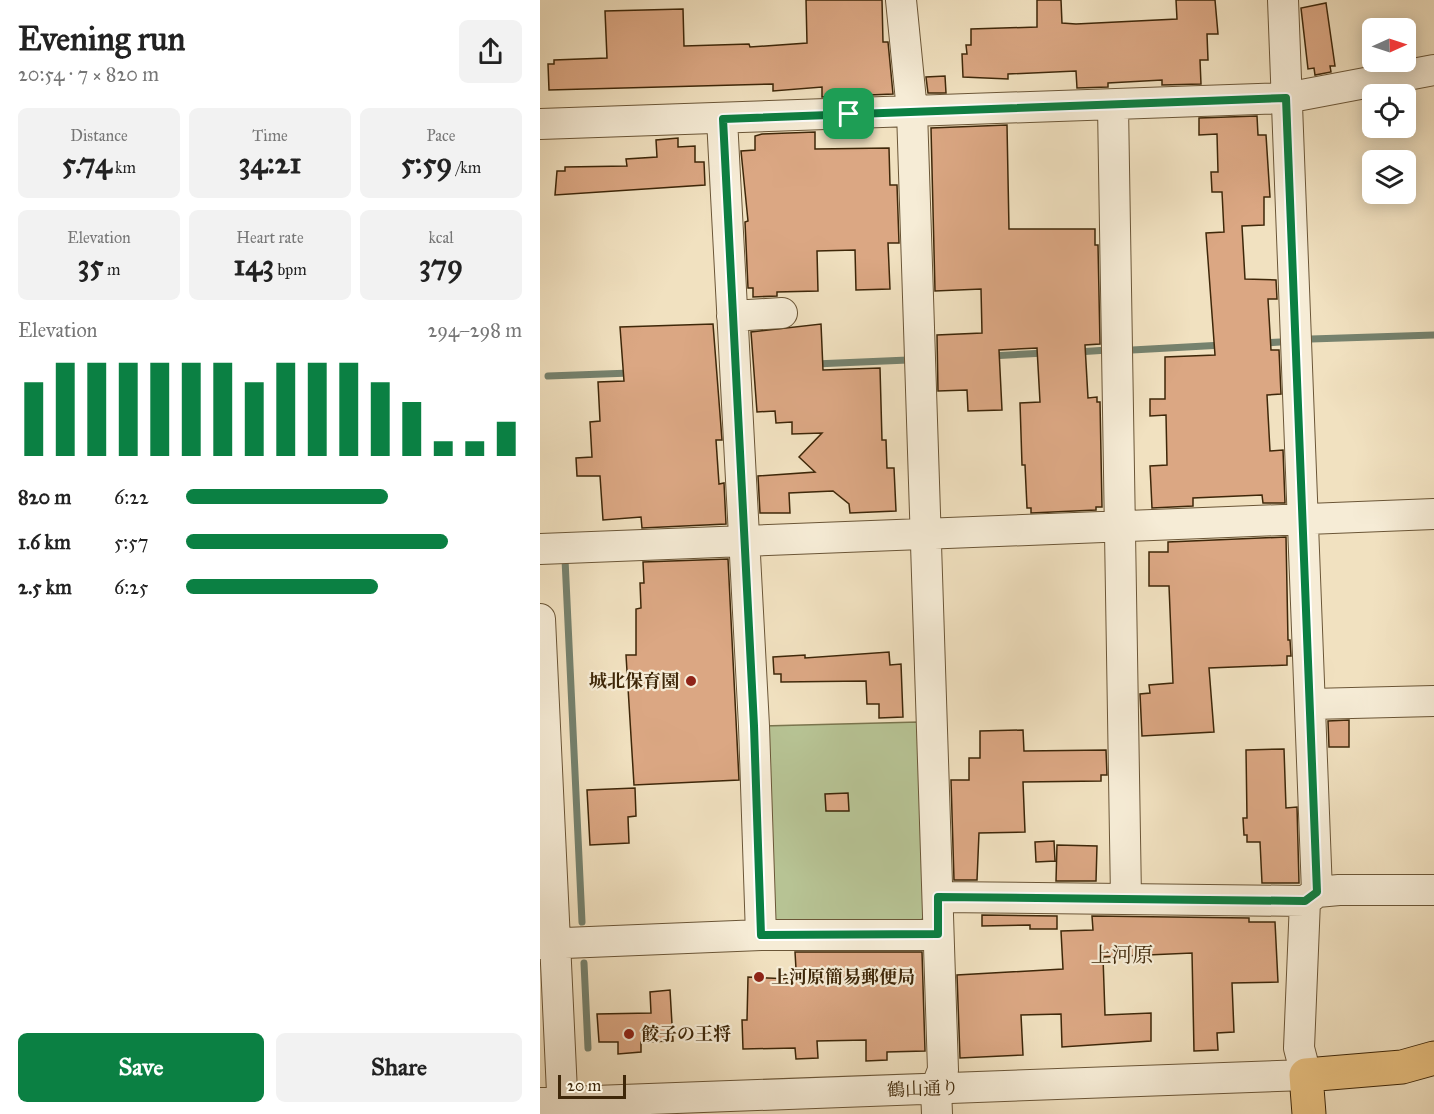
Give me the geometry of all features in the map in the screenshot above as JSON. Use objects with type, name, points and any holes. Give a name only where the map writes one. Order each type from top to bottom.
[{"type":"main road","points":[[1309,1114],[1306,1075],[1402,1067],[1434,1059]]},
{"type":"street","points":[[901,0],[912,111],[927,532],[943,1070],[936,1101]]},
{"type":"street","points":[[1283,0],[1311,704],[1311,897],[1299,1048],[1306,1075]]},
{"type":"street","points":[[540,124],[1113,106],[1286,98],[1434,70]]},
{"type":"street","points":[[1113,106],[1126,898]]},
{"type":"street","points":[[723,119],[754,726],[761,935]]},
{"type":"street","points":[[732,315],[782,313]]},
{"type":"street","points":[[540,549],[927,532],[1434,514]]},
{"type":"street","points":[[540,619],[547,944],[555,1107]]},
{"type":"street","points":[[1311,704],[1434,701]]},
{"type":"street","points":[[938,897],[1311,897],[1434,890]]},
{"type":"street","points":[[547,944],[761,935],[938,934]]},
{"type":"street","name":"鶴山通り","points":[[555,1107],[936,1101],[1306,1075]]},
{"type":"green space","points":[[919,722],[926,916],[912,927],[773,922],[763,726]]},
{"type":"building","points":[[806,0],[882,0],[883,42],[888,42],[893,94],[822,97],[822,87],[773,91],[773,84],[549,90],[548,64],[554,64],[554,60],[607,58],[605,11],[683,9],[684,46],[749,44],[750,47],[807,43]]},
{"type":"building","points":[[1037,0],[1061,0],[1062,23],[1076,24],[1177,19],[1176,0],[1215,0],[1218,34],[1207,34],[1208,60],[1200,60],[1201,84],[1162,85],[1162,80],[1108,83],[1108,87],[1077,88],[1076,71],[1008,74],[1008,79],[963,77],[962,54],[967,54],[966,45],[971,45],[971,29],[1037,27]]},
{"type":"building","points":[[1326,3],[1335,66],[1330,66],[1331,72],[1315,75],[1314,68],[1308,69],[1301,8]]},
{"type":"building","points":[[945,76],[946,93],[928,93],[926,77]]},
{"type":"building","points":[[1257,116],[1258,135],[1266,135],[1270,197],[1264,197],[1264,225],[1242,226],[1245,279],[1276,280],[1277,299],[1268,299],[1271,350],[1279,350],[1281,394],[1267,395],[1270,451],[1283,450],[1285,503],[1263,503],[1262,495],[1193,498],[1193,506],[1152,508],[1150,466],[1167,465],[1166,415],[1150,416],[1150,399],[1165,399],[1165,357],[1215,355],[1206,233],[1224,232],[1222,192],[1212,192],[1211,172],[1218,172],[1217,134],[1199,135],[1199,118]]},
{"type":"building","points":[[1007,125],[1009,229],[1095,229],[1095,245],[1098,245],[1100,344],[1085,345],[1088,398],[1097,397],[1097,402],[1100,402],[1102,507],[1096,507],[1096,510],[1031,513],[1031,508],[1027,508],[1025,465],[1022,465],[1020,403],[1040,402],[1037,348],[999,350],[1002,410],[968,411],[967,390],[938,391],[937,335],[982,333],[981,289],[935,291],[931,128]]},
{"type":"building","points":[[815,132],[815,149],[889,148],[890,185],[897,185],[899,243],[888,243],[890,289],[856,290],[855,250],[817,251],[818,291],[777,292],[777,296],[753,297],[753,288],[748,288],[745,222],[748,221],[741,151],[755,150],[755,136],[762,134]]},
{"type":"building","points":[[678,138],[678,147],[695,146],[695,162],[704,162],[705,185],[555,195],[557,171],[565,171],[565,167],[627,166],[626,159],[657,157],[656,140]]},
{"type":"building","points":[[713,324],[722,440],[716,440],[719,484],[724,483],[726,524],[642,528],[641,517],[603,520],[600,476],[577,476],[576,458],[592,457],[590,422],[600,421],[598,382],[624,381],[620,327]]},
{"type":"building","points":[[821,324],[823,370],[880,368],[882,440],[886,440],[887,468],[894,468],[896,511],[850,513],[849,504],[833,491],[789,493],[790,513],[760,513],[758,476],[815,472],[799,457],[822,433],[792,434],[792,422],[776,423],[775,411],[757,412],[751,332]]},
{"type":"building","points":[[1286,537],[1288,640],[1290,640],[1291,656],[1287,656],[1287,665],[1209,668],[1214,732],[1142,736],[1140,694],[1150,693],[1149,685],[1173,683],[1169,586],[1149,586],[1149,552],[1168,552],[1168,542]]},
{"type":"building","points":[[728,559],[739,780],[634,785],[626,655],[636,655],[636,609],[641,608],[640,583],[644,583],[643,562]]},
{"type":"building","points":[[889,652],[890,665],[901,664],[903,717],[879,718],[879,704],[867,704],[866,681],[781,682],[781,674],[774,674],[773,657],[805,655],[805,658]]},
{"type":"building","points":[[1349,720],[1349,747],[1329,747],[1328,721]]},
{"type":"building","points":[[1023,730],[1024,751],[1106,750],[1107,775],[1101,775],[1101,781],[1023,782],[1025,832],[979,833],[977,880],[954,880],[951,780],[969,780],[969,758],[980,758],[980,731]]},
{"type":"building","points":[[1284,749],[1286,808],[1297,807],[1299,883],[1262,883],[1260,842],[1247,842],[1247,835],[1244,835],[1243,818],[1247,818],[1246,750]]},
{"type":"building","points":[[635,788],[636,816],[628,817],[629,843],[590,845],[587,790]]},
{"type":"building","points":[[848,793],[849,811],[826,811],[825,794]]},
{"type":"building","points":[[1054,841],[1055,861],[1036,862],[1035,842]]},
{"type":"building","points":[[1057,845],[1097,846],[1096,881],[1056,881]]},
{"type":"building","points":[[982,915],[1057,916],[1057,929],[1030,929],[1030,925],[982,926]]},
{"type":"building","points":[[1092,916],[1249,918],[1249,922],[1275,922],[1278,982],[1232,983],[1234,1032],[1217,1033],[1218,1050],[1194,1051],[1192,953],[1103,957],[1105,1015],[1151,1013],[1151,1041],[1062,1047],[1061,1014],[1021,1015],[1023,1055],[960,1058],[957,975],[1063,969],[1061,931],[1093,930]]},
{"type":"building","points":[[795,952],[922,952],[925,1051],[887,1052],[887,1060],[866,1061],[866,1040],[817,1041],[818,1058],[796,1059],[795,1048],[743,1049],[742,1020],[747,1020],[748,977],[791,979],[791,969],[796,969]]},
{"type":"building","points":[[670,990],[673,1041],[641,1042],[641,1052],[618,1054],[618,1042],[599,1042],[597,1014],[651,1013],[650,992]]},
{"type":"waterway","points":[[1311,339],[1434,335]]},
{"type":"waterway","points":[[1264,343],[1280,342]]},
{"type":"waterway","points":[[1132,350],[1223,345]]},
{"type":"waterway","points":[[1077,352],[1108,350]]},
{"type":"waterway","points":[[990,356],[1045,353]]},
{"type":"waterway","points":[[815,364],[908,360]]},
{"type":"waterway","points":[[548,376],[631,373]]},
{"type":"waterway","points":[[565,559],[582,922]]},
{"type":"waterway","points":[[584,963],[588,1048]]},
{"type":"place","name":"城北保育園","points":[[691,681]]},
{"type":"place","name":"上河原簡易郵便局","points":[[759,977]]},
{"type":"place","name":"餃子の王将","points":[[629,1034]]},
{"type":"district","name":"上河原","points":[[1122,955]]},
{"type":"route","points":[[1286,98],[1317,879],[1317,892],[1305,901],[938,897],[938,934],[761,935],[754,726],[723,119],[849,114],[1286,98]]}]
